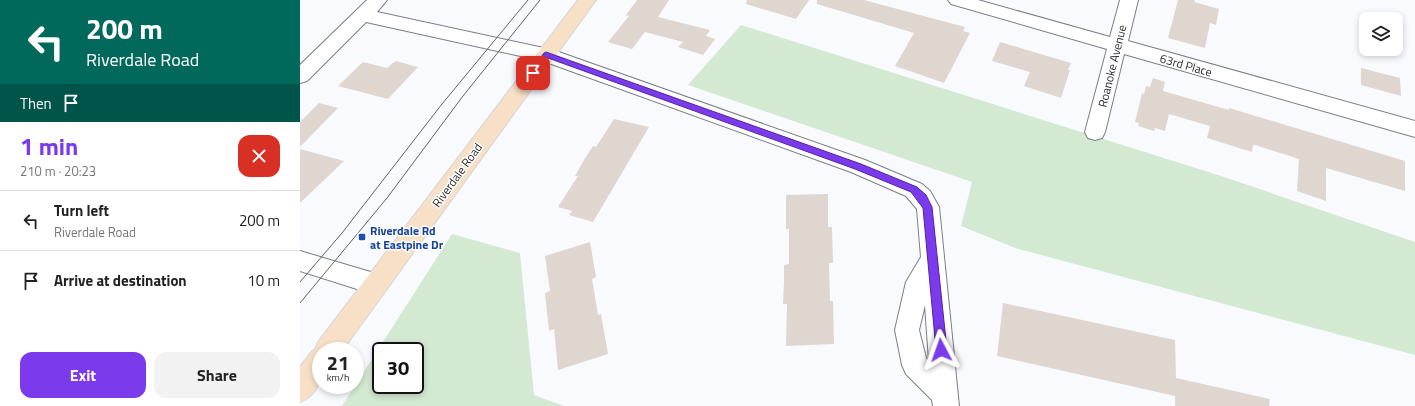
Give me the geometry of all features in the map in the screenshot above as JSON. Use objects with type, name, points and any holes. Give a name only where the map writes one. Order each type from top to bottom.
[{"type":"main road","name":"Riverdale Road","points":[[334,342],[587,0]]},
{"type":"main road","points":[[300,389],[312,372]]},
{"type":"street","points":[[300,76],[378,0]]},
{"type":"street","name":"63rd Place","points":[[958,0],[1415,129]]},
{"type":"street","name":"Roanoke Avenue","points":[[1095,132],[1129,0]]},
{"type":"street","points":[[363,15],[546,55],[858,166],[914,190],[928,207],[945,400]]},
{"type":"street","points":[[300,261],[376,284]]},
{"type":"green space","points":[[741,25],[1218,175],[1415,242],[1415,355],[1015,248],[961,226],[972,182],[688,85]]},
{"type":"green space","points":[[452,234],[520,253],[534,395],[564,406],[342,406],[350,394],[364,394],[364,372],[372,359],[372,394],[424,394],[424,342],[383,342]]},
{"type":"building","points":[[637,0],[669,0],[658,17],[710,30],[706,36],[715,39],[703,55],[678,47],[683,42],[645,32],[632,49],[608,42],[629,16],[626,15]]},
{"type":"building","points":[[747,0],[809,0],[796,19],[746,4]]},
{"type":"building","points":[[817,0],[864,0],[965,27],[963,31],[970,33],[944,83],[895,66],[914,33],[817,4]]},
{"type":"building","points":[[1178,0],[1195,0],[1194,2],[1219,9],[1216,25],[1210,23],[1205,48],[1168,38]]},
{"type":"building","points":[[1000,42],[1071,63],[1061,98],[1024,86],[1030,72],[992,61]]},
{"type":"building","points":[[396,61],[418,67],[388,99],[338,86],[363,62],[387,68]]},
{"type":"building","points":[[1361,68],[1400,78],[1401,96],[1361,85]]},
{"type":"building","points":[[1153,78],[1165,82],[1163,91],[1229,110],[1229,108],[1405,161],[1405,191],[1326,168],[1326,201],[1297,191],[1299,159],[1255,145],[1253,145],[1252,152],[1207,138],[1210,126],[1169,114],[1165,131],[1155,128],[1154,131],[1138,126],[1139,123],[1135,122],[1142,93],[1144,94],[1146,86],[1150,87]]},
{"type":"building","points":[[319,103],[338,108],[300,147],[300,122]]},
{"type":"building","points":[[614,119],[649,127],[593,222],[569,215],[572,211],[558,207],[578,176],[575,176],[584,160],[593,146],[596,147]]},
{"type":"building","points":[[300,149],[344,161],[300,203]]},
{"type":"building","points":[[828,194],[828,227],[832,227],[833,263],[829,263],[830,301],[833,301],[834,344],[786,346],[787,304],[783,304],[784,265],[789,264],[789,229],[786,229],[786,195]]},
{"type":"building","points":[[590,242],[596,277],[592,279],[598,315],[601,314],[608,354],[558,370],[554,329],[549,331],[545,293],[550,291],[545,256]]},
{"type":"building","points":[[1003,303],[1175,340],[1176,378],[1270,399],[1269,406],[1175,406],[1175,396],[997,356]]},
{"type":"tram line","points":[[300,282],[342,233],[442,104],[528,0]]},
{"type":"tram line","points":[[300,303],[387,198],[463,96],[540,0]]},
{"type":"place","name":"Riverdale Rd at Eastpine Dr","points":[[362,237]]},
{"type":"route","points":[[533,73],[546,55],[858,166],[914,190],[928,207],[941,350]]}]
